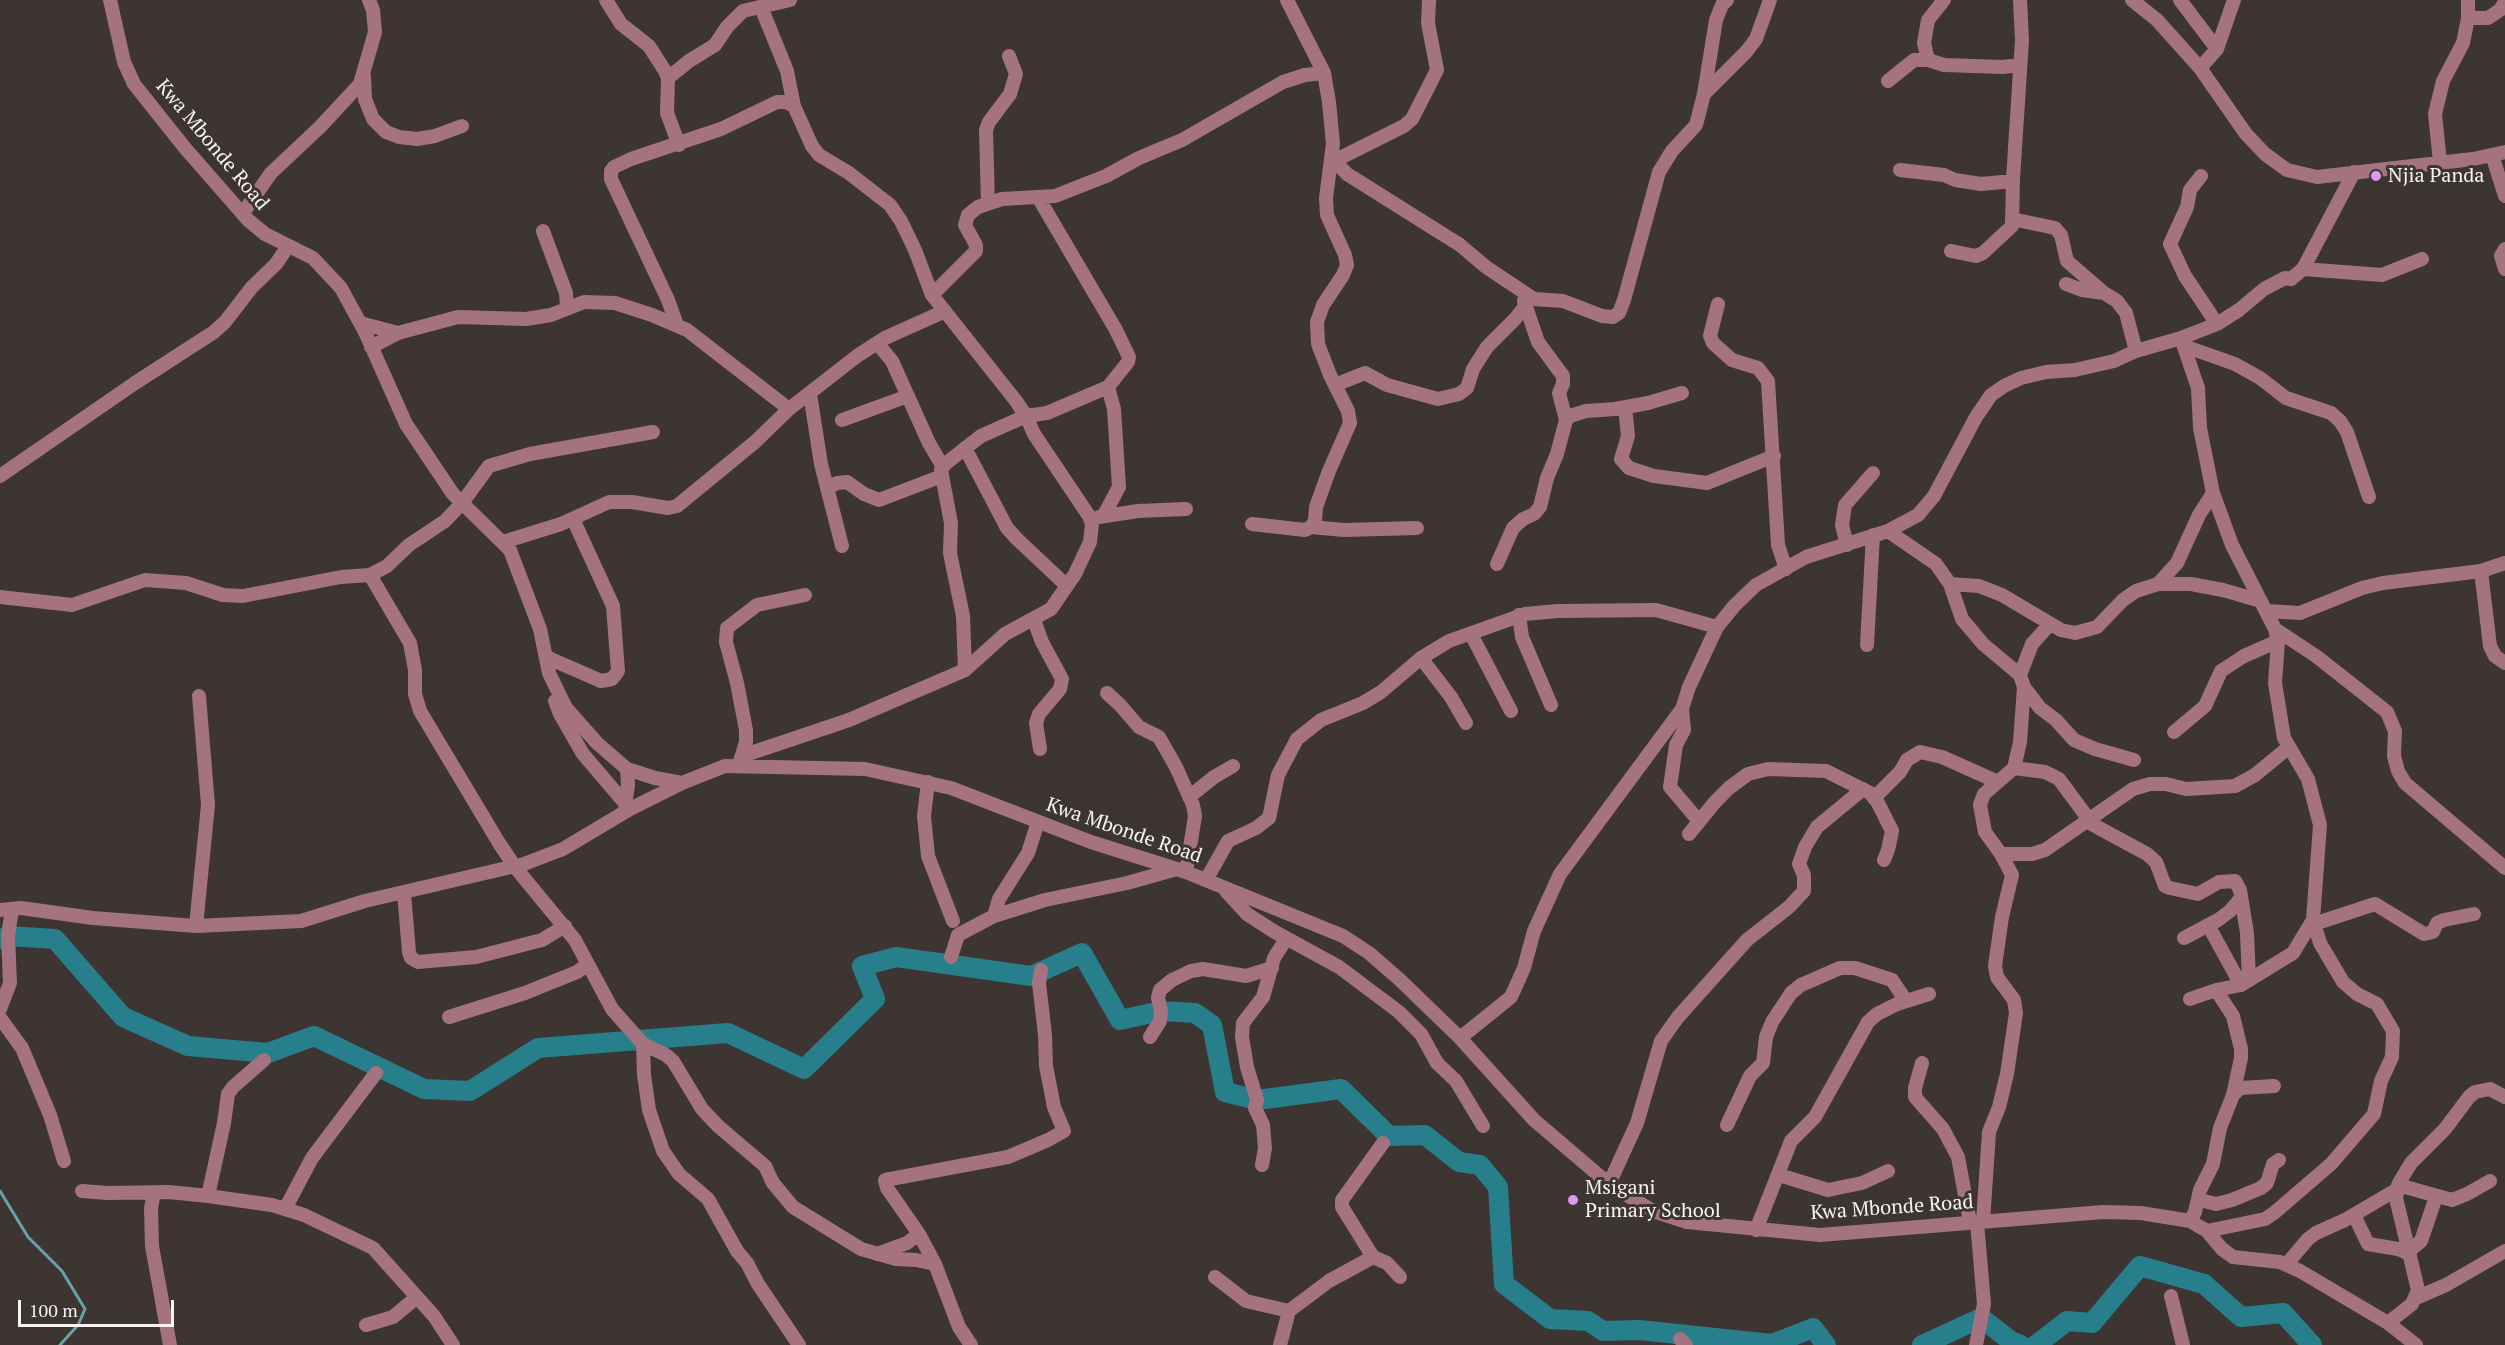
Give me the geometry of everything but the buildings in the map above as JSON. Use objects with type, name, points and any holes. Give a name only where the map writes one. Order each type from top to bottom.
[{"type":"street","name":"Kwa Mbonde Road","points":[[110,0],[124,62],[134,84],[184,148],[265,234],[309,255],[340,288],[360,323],[406,424],[429,455],[445,483],[462,503],[503,542],[513,556],[540,629],[549,673],[566,708],[582,728],[627,769],[655,778],[682,783],[740,760],[767,769],[865,769],[928,782],[951,788],[1091,842],[1206,879],[1342,936],[1369,953],[1399,979],[1460,1038],[1534,1120],[1609,1184],[1653,1210],[1687,1222],[1820,1234],[2103,1212],[2141,1213],[2190,1221],[2207,1231],[2222,1249],[2233,1257],[2280,1262],[2300,1271],[2388,1323],[2416,1345]]},
{"type":"street","points":[[243,213],[271,173],[320,127],[360,84],[375,32],[373,10],[369,0]]},
{"type":"street","points":[[606,0],[626,30],[649,46],[668,78],[668,113],[679,145]]},
{"type":"street","points":[[668,78],[689,61],[715,45],[727,27],[743,11],[790,0]]},
{"type":"street","points":[[1252,524],[1305,530],[1311,527],[1315,521],[1316,507],[1329,471],[1350,423],[1348,411],[1318,344],[1317,322],[1323,305],[1347,265],[1345,255],[1327,215],[1326,198],[1333,160],[1332,124],[1324,73],[1287,0]]},
{"type":"street","points":[[1333,160],[1404,126],[1420,107],[1437,70],[1428,23],[1429,0]]},
{"type":"street","points":[[1333,160],[1347,174],[1460,244],[1486,267],[1534,299],[1563,301],[1602,316],[1613,317],[1619,313],[1659,172],[1672,151],[1696,125],[1704,94],[1716,20],[1722,5],[1727,0]]},
{"type":"street","points":[[1704,94],[1751,46],[1770,0]]},
{"type":"street","points":[[1928,60],[1924,43],[1928,20],[1944,0]]},
{"type":"street","points":[[1951,251],[1976,256],[2009,232],[2012,226],[2022,39],[2020,0]]},
{"type":"street","points":[[2132,0],[2157,20],[2200,68],[2246,134],[2278,165],[2303,175],[2317,177],[2498,153],[2505,196]]},
{"type":"street","points":[[2180,0],[2217,49]]},
{"type":"street","points":[[2200,68],[2217,49],[2234,0]]},
{"type":"street","points":[[2440,162],[2435,114],[2438,96],[2443,81],[2463,43],[2468,18],[2468,0]]},
{"type":"street","points":[[2468,18],[2488,18],[2500,10],[2505,2]]},
{"type":"street","points":[[761,7],[787,71],[794,106],[812,146],[819,154],[849,173],[890,205],[902,221],[932,295],[1026,416],[1034,434],[1097,517]]},
{"type":"street","points":[[988,204],[986,130],[989,122],[1010,94],[1016,74],[1009,56]]},
{"type":"street","points":[[1888,81],[1914,60],[1928,60],[1944,65],[2003,67],[2020,65]]},
{"type":"street","points":[[932,295],[976,251],[976,245],[965,225],[968,215],[978,207],[1002,199],[1055,196],[1106,176],[1139,158],[1182,140],[1283,82],[1305,75],[1324,73]]},
{"type":"street","points":[[364,76],[366,99],[373,119],[386,132],[399,137],[417,139],[435,136],[462,126]]},
{"type":"street","points":[[676,326],[668,300],[610,176],[614,167],[721,129],[777,102],[794,106]]},
{"type":"street","points":[[1900,170],[1944,175],[1955,180],[1981,184],[2013,181]]},
{"type":"street","points":[[1460,1038],[1511,997],[1524,968],[1534,932],[1560,874],[1682,709],[1689,687],[1718,627],[1735,605],[1756,585],[1806,557],[1888,531],[1918,514],[1934,496],[1976,417],[1991,395],[2021,378],[2046,372],[2097,366],[2136,351],[2183,342],[2239,310],[2264,289],[2285,278],[2290,279],[2303,269],[2354,172]]},
{"type":"street","points":[[2201,176],[2190,190],[2187,207],[2170,244],[2185,276],[2217,324]]},
{"type":"street","points":[[827,488],[837,483],[848,482],[864,494],[879,500],[942,471],[981,436],[1026,416],[1047,413],[1108,387],[1128,362],[1129,357],[1082,268],[1038,196]]},
{"type":"street","points":[[2012,219],[2055,228],[2061,236],[2067,261],[2104,293],[2117,301],[2126,313],[2136,351]]},
{"type":"street","points":[[543,231],[566,293],[567,307]]},
{"type":"street","points":[[0,476],[214,332],[225,322],[252,287],[276,264],[288,246]]},
{"type":"street","points":[[2505,249],[2501,256],[2505,269]]},
{"type":"street","points":[[2303,269],[2382,275],[2422,259]]},
{"type":"street","points":[[2066,284],[2082,290],[2104,293]]},
{"type":"street","points":[[1497,564],[1513,528],[1523,519],[1534,514],[1540,507],[1566,420],[1559,393],[1563,384],[1563,376],[1538,342],[1520,291]]},
{"type":"street","points":[[371,347],[398,333],[458,317],[526,319],[551,315],[584,302],[615,303],[687,330],[789,409]]},
{"type":"street","points":[[1718,304],[1710,336],[1713,344],[1732,360],[1758,368],[1768,381],[1778,545],[1786,568]]},
{"type":"street","points":[[1335,385],[1365,373],[1387,385],[1438,399],[1459,394],[1467,388],[1473,369],[1487,347],[1526,305]]},
{"type":"street","points":[[503,542],[573,519],[609,502],[632,502],[668,508],[677,506],[755,442],[789,409],[857,356],[917,322],[945,311]]},
{"type":"street","points":[[360,323],[398,333]]},
{"type":"street","points":[[2183,342],[2198,388],[2200,428],[2213,493],[2232,545],[2264,606],[2276,635],[2278,714],[2289,747],[2308,779],[2320,825],[2313,922],[2320,943],[2343,982],[2357,994],[2377,1004],[2393,1031],[2392,1057],[2381,1081],[2374,1114],[2331,1164],[2265,1219],[2207,1231]]},
{"type":"street","points":[[2183,342],[2235,364],[2260,378],[2286,398],[2331,413],[2340,421],[2346,432],[2369,497]]},
{"type":"street","points":[[878,343],[892,361],[942,471],[951,523],[950,553],[963,616],[965,670]]},
{"type":"street","points":[[740,760],[849,720],[965,670],[1005,634],[1052,609],[1090,542],[1097,517],[1119,487],[1114,409],[1108,387]]},
{"type":"street","points":[[1566,420],[1575,414],[1625,407],[1683,393]]},
{"type":"street","points":[[810,394],[821,464],[842,546]]},
{"type":"street","points":[[842,420],[908,396]]},
{"type":"street","points":[[1625,407],[1628,436],[1621,459],[1629,468],[1654,476],[1707,483],[1774,456]]},
{"type":"street","points":[[0,597],[72,605],[145,580],[186,583],[223,595],[243,596],[341,577],[370,575],[387,566],[409,545],[445,521],[462,503],[486,469],[492,465],[530,454],[653,432]]},
{"type":"street","points":[[965,448],[1007,528],[1067,586]]},
{"type":"street","points":[[1847,545],[1842,525],[1845,505],[1873,473]]},
{"type":"street","points":[[2158,584],[2176,563],[2199,515],[2213,493]]},
{"type":"street","points":[[1097,517],[1138,511],[1186,509]]},
{"type":"street","points":[[546,657],[601,681],[612,679],[618,671],[613,606],[573,519]]},
{"type":"street","points":[[1311,527],[1344,530],[1417,528]]},
{"type":"street","points":[[1888,531],[1936,564],[1950,584],[1962,619],[1972,633],[2022,681],[2040,708],[2056,720],[2074,740],[2127,760],[2134,760]]},
{"type":"street","points":[[1867,645],[1873,535]]},
{"type":"street","points":[[1950,584],[1979,586],[2002,595],[2061,630],[2074,633],[2097,627],[2123,600],[2136,591],[2158,584],[2191,584],[2223,590],[2264,606],[2300,613],[2362,588],[2383,583],[2481,571],[2505,563]]},
{"type":"street","points":[[2481,571],[2490,646],[2495,656],[2505,663]]},
{"type":"street","points":[[370,575],[410,644],[418,706],[515,867],[565,926],[612,1009],[643,1044],[673,1061],[702,1109],[718,1126],[765,1166],[773,1183],[793,1207],[861,1249],[896,1259],[935,1264]]},
{"type":"street","points":[[740,760],[746,730],[745,714],[726,642],[727,628],[757,605],[805,595]]},
{"type":"street","points":[[1206,879],[1228,840],[1256,828],[1269,818],[1278,775],[1297,740],[1321,720],[1363,704],[1421,658],[1449,641],[1519,615],[1558,611],[1656,610],[1718,627]]},
{"type":"street","points":[[1519,615],[1522,637],[1551,705]]},
{"type":"street","points":[[1034,620],[1042,642],[1062,679],[1060,690],[1039,714],[1036,723],[1040,749]]},
{"type":"street","points":[[1977,1222],[1989,1132],[1999,1107],[2007,1074],[2016,1013],[2014,1000],[1997,977],[1995,966],[2002,917],[2012,875],[2001,854],[1985,832],[1980,805],[1984,794],[2014,768],[2020,742],[2022,681],[2032,644],[2050,624]]},
{"type":"street","points":[[1471,634],[1511,711]]},
{"type":"street","points":[[2174,732],[2205,705],[2221,671],[2276,635]]},
{"type":"street","points":[[2276,635],[2316,656],[2387,712],[2395,731],[2394,756],[2398,771],[2405,783],[2505,867]]},
{"type":"street","points":[[1421,658],[1451,697],[1466,723]]},
{"type":"street","points":[[549,673],[560,714],[573,739],[593,768],[628,807]]},
{"type":"street","points":[[951,957],[958,935],[994,916],[1045,900],[1181,871],[1195,816],[1189,797],[1172,757],[1159,736],[1139,727],[1107,693]]},
{"type":"street","points":[[196,926],[208,805],[199,696]]},
{"type":"street","points":[[1682,709],[1684,730],[1676,745],[1670,787],[1698,820]]},
{"type":"street","points":[[2001,854],[2032,854],[2045,850],[2133,789],[2150,784],[2166,784],[2186,789],[2235,786],[2255,775],[2289,747]]},
{"type":"street","points":[[1609,1184],[1637,1123],[1661,1041],[1678,1017],[1747,940],[1789,907],[1804,891],[1804,875],[1799,864],[1805,847],[1817,826],[1900,772],[1907,760],[1920,752],[1942,758],[1998,782]]},
{"type":"street","points":[[1189,797],[1214,777],[1233,766]]},
{"type":"street","points":[[2014,768],[2045,772],[2059,779],[2089,821],[2147,854],[2160,869],[2165,886],[2198,894],[2219,882],[2235,881],[2240,890],[2247,933],[2245,983]]},
{"type":"street","points":[[627,769],[628,807]]},
{"type":"street","points":[[1689,834],[1698,820],[1729,788],[1748,774],[1768,769],[1826,771],[1868,793],[1892,831],[1884,860]]},
{"type":"street","points":[[928,782],[924,816],[928,856],[953,921]]},
{"type":"street","points":[[0,1009],[9,983],[6,909],[196,926],[301,921],[454,879],[515,867],[563,849],[628,807],[682,783]]},
{"type":"street","points":[[994,916],[999,899],[1028,853],[1038,822]]},
{"type":"street","points":[[1222,887],[1247,914],[1286,939],[1339,967],[1399,1012],[1421,1034],[1437,1063],[1456,1081],[1483,1126]]},
{"type":"street","points":[[404,893],[409,952],[411,958],[418,962],[476,957],[542,940],[565,926]]},
{"type":"street","points":[[2184,938],[2230,911],[2241,898]]},
{"type":"street","points":[[2190,999],[2245,983],[2293,953],[2313,922],[2375,904],[2413,929],[2429,934],[2433,932],[2437,923],[2474,914]]},
{"type":"street","points":[[2208,925],[2245,983]]},
{"type":"street","points":[[1262,1165],[1265,1148],[1263,1125],[1255,1108],[1257,1100],[1247,1066],[1242,1037],[1243,1023],[1263,997],[1272,968],[1286,939]]},
{"type":"street","points":[[448,1017],[525,993],[577,972],[588,964]]},
{"type":"street","points":[[1150,1037],[1160,1021],[1161,1011],[1158,998],[1160,990],[1172,980],[1191,971],[1203,969],[1245,976],[1272,968]]},
{"type":"street","points":[[1727,1125],[1750,1076],[1763,1063],[1766,1037],[1772,1022],[1791,993],[1801,985],[1840,968],[1855,968],[1892,980],[1906,1001]]},
{"type":"street","points":[[971,1345],[959,1328],[935,1264],[919,1233],[887,1188],[885,1180],[1008,1157],[1064,1131],[1054,1107],[1046,1066],[1039,983],[1041,970]]},
{"type":"street","points":[[2190,1221],[2200,1200],[2200,1190],[2213,1164],[2220,1128],[2233,1095],[2241,1058],[2233,1016],[2216,990]]},
{"type":"street","points":[[1756,1230],[1791,1141],[1815,1117],[1868,1022],[1877,1014],[1929,994]]},
{"type":"street","points":[[0,1018],[22,1048],[49,1114],[64,1161]]},
{"type":"street","points":[[643,1044],[644,1075],[649,1110],[658,1142],[679,1174],[708,1199],[737,1251],[799,1345]]},
{"type":"street","points":[[208,1196],[228,1094],[264,1060]]},
{"type":"street","points":[[1922,1063],[1915,1088],[1915,1097],[1943,1129],[1958,1157],[1977,1222],[1984,1304],[1976,1345]]},
{"type":"street","points":[[285,1209],[312,1158],[376,1073]]},
{"type":"street","points":[[2233,1095],[2240,1088],[2274,1086]]},
{"type":"street","points":[[2388,1323],[2412,1304],[2416,1298],[2418,1282],[2396,1198],[2397,1188],[2411,1163],[2445,1130],[2469,1097],[2475,1092],[2490,1089],[2505,1097]]},
{"type":"street","points":[[1383,1143],[1342,1200],[1342,1207],[1373,1257],[1387,1263],[1400,1277]]},
{"type":"street","points":[[2200,1200],[2216,1204],[2260,1188],[2267,1183],[2273,1164],[2279,1160]]},
{"type":"street","points":[[1779,1174],[1828,1190],[1862,1184],[1887,1171]]},
{"type":"street","points":[[2286,1265],[2308,1239],[2354,1215],[2397,1188],[2452,1200],[2490,1181]]},
{"type":"street","points":[[82,1191],[107,1194],[154,1193],[208,1196],[285,1209],[304,1215],[373,1248],[434,1316],[453,1345]]},
{"type":"street","points":[[154,1193],[151,1208],[152,1246],[170,1345]]},
{"type":"street","points":[[2410,1252],[2421,1241],[2436,1197]]},
{"type":"street","points":[[2354,1215],[2368,1244],[2410,1252]]},
{"type":"street","points":[[877,1254],[907,1243],[919,1233]]},
{"type":"street","points":[[2416,1298],[2446,1285],[2505,1251]]},
{"type":"street","points":[[1280,1345],[1289,1311],[1329,1281],[1373,1257]]},
{"type":"street","points":[[1215,1277],[1246,1301],[1289,1311]]},
{"type":"street","points":[[2171,1296],[2183,1345]]},
{"type":"street","points":[[366,1325],[393,1317],[417,1297]]},
{"type":"waterway","points":[[0,939],[8,936],[55,939],[123,1017],[188,1046],[268,1053],[314,1036],[424,1089],[470,1091],[538,1048],[728,1033],[804,1069],[875,999],[862,966],[896,957],[1031,976],[1082,953],[1120,1020],[1161,1011],[1195,1013],[1212,1025],[1225,1092],[1257,1100],[1341,1089],[1389,1136],[1425,1135],[1459,1162],[1480,1165],[1498,1187],[1504,1284],[1550,1319],[1588,1321],[1603,1331],[1639,1330],[1772,1344],[1813,1328],[1826,1345]]},
{"type":"waterway","points":[[0,1191],[28,1237],[62,1271],[85,1309],[78,1325],[60,1345]]},
{"type":"waterway","points":[[2036,1345],[2067,1321],[2092,1323],[2140,1266],[2204,1284],[2241,1317],[2283,1313],[2312,1345]]},
{"type":"waterway","points":[[1922,1345],[1981,1318],[2011,1341],[2021,1345]]},
{"type":"place","name":"Njia Panda","points":[[2376,176]]},
{"type":"place","name":"Msigani Primary School","points":[[1573,1200]]}]
